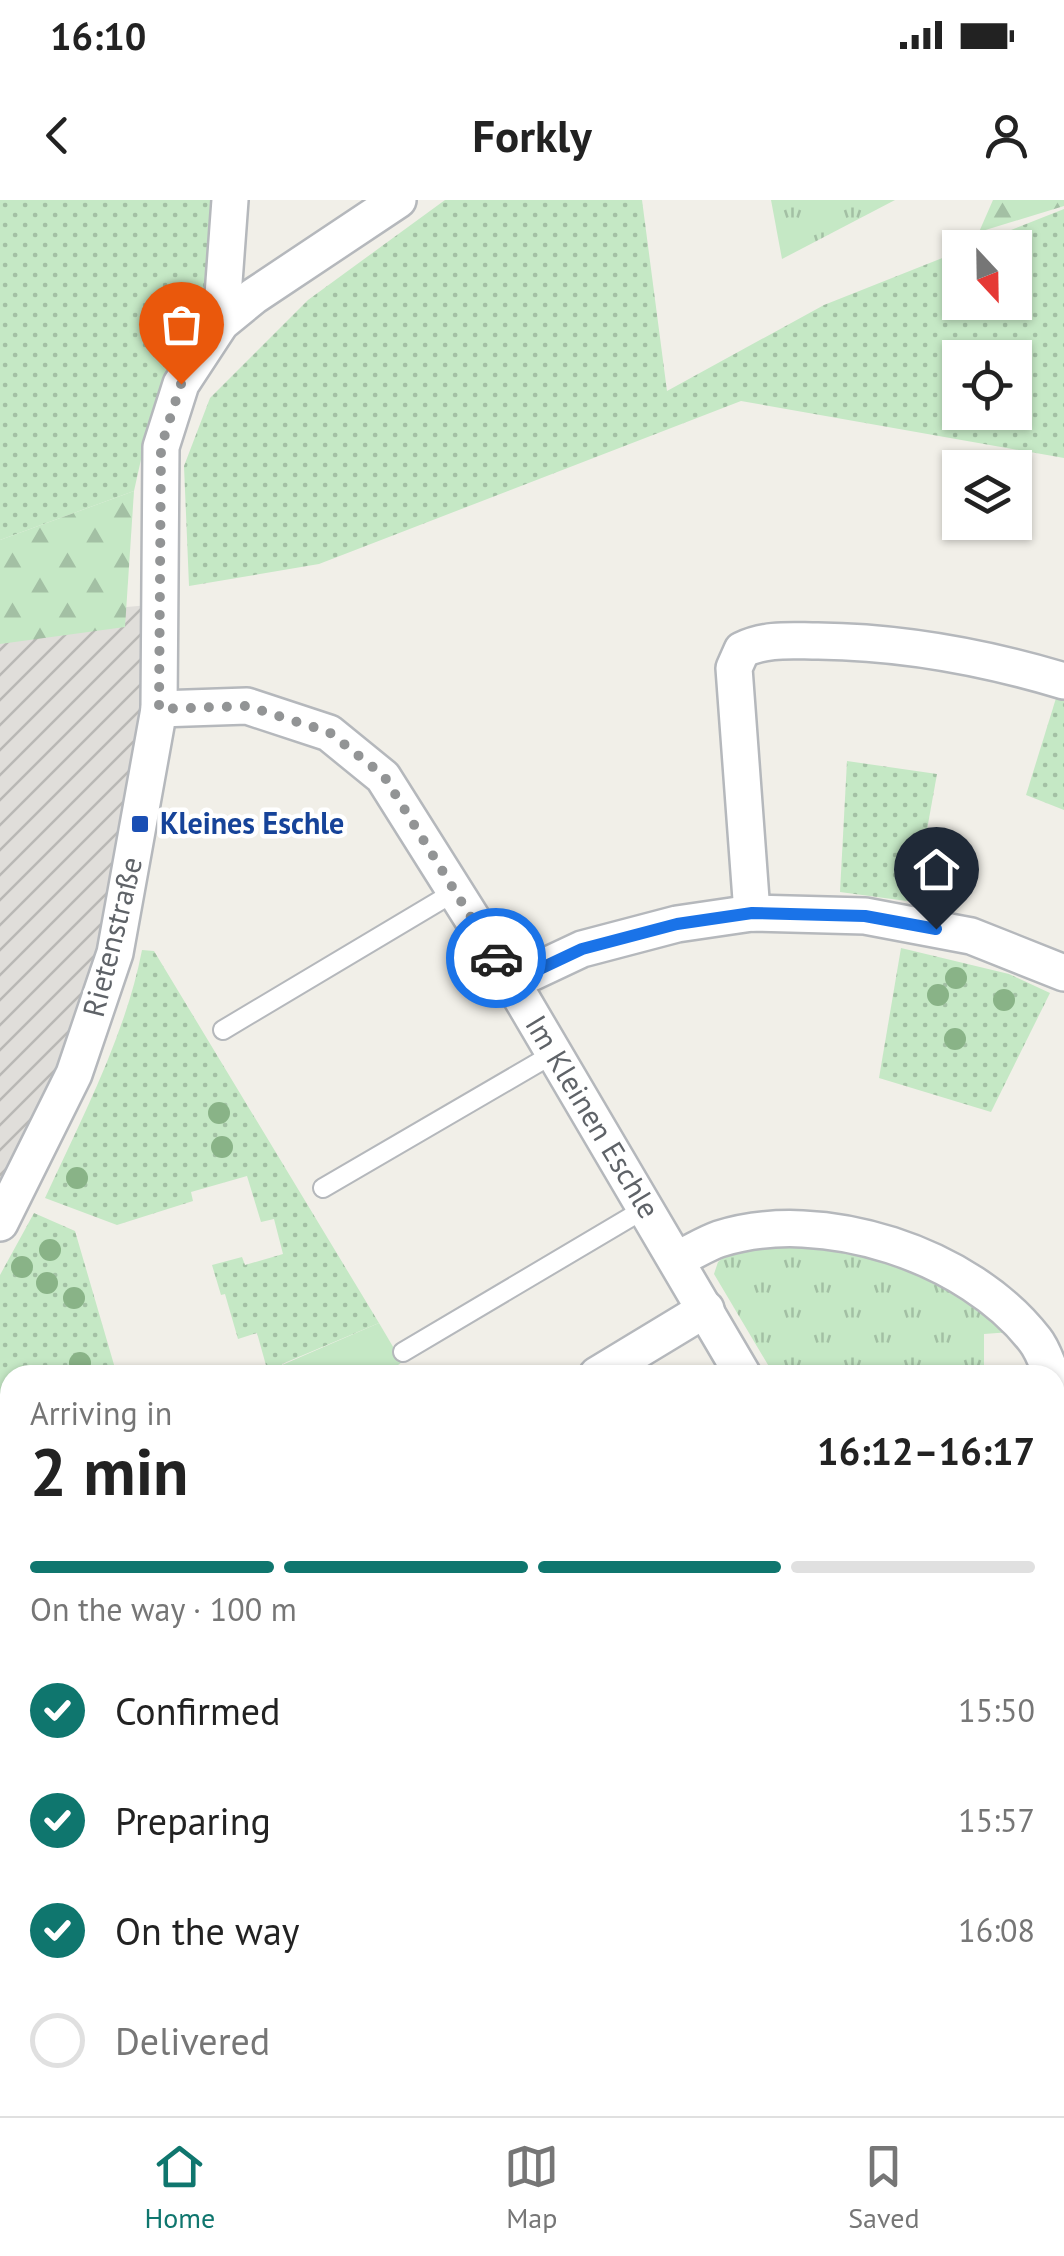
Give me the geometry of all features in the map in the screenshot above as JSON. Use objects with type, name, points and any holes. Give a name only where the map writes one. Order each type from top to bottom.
[{"type":"street","points":[[221,323],[230,200]]},
{"type":"street","name":"Rietenstraße","points":[[0,1223],[74,1074],[115,953],[159,709],[161,447],[181,384],[221,323],[254,296],[398,200]]},
{"type":"street","points":[[752,913],[734,668],[742,650],[762,641],[909,647],[992,660],[1064,682]]},
{"type":"street","name":"Im Kleinen Eschle","points":[[159,709],[247,706],[329,732],[384,776],[512,982],[737,1365]]},
{"type":"street","points":[[512,982],[582,949],[677,924],[752,913],[865,916],[971,936],[1064,973]]},
{"type":"street","points":[[677,1259],[720,1239],[770,1230],[815,1230],[880,1241],[942,1265],[1002,1305],[1038,1342],[1048,1365]]},
{"type":"street","points":[[613,1365],[706,1308]]},
{"type":"lane","points":[[222,1030],[456,891]]},
{"type":"lane","points":[[323,1188],[553,1054]]},
{"type":"lane","points":[[403,1352],[646,1208]]},
{"type":"shaded area","points":[[161,604],[115,953],[0,1221],[0,618]]},
{"type":"green space","points":[[0,200],[215,200],[215,280],[192,340],[146,437],[134,491],[0,540]]},
{"type":"green space","points":[[445,200],[642,200],[667,391],[824,305],[942,258],[942,320],[1032,320],[1032,230],[1011,230],[1064,209],[1064,458],[741,401],[319,564],[189,586],[184,466],[210,398],[308,300]]},
{"type":"green space","points":[[771,200],[895,200],[782,259]]},
{"type":"green space","points":[[993,200],[1064,200],[1064,206],[980,230]]},
{"type":"green space","points":[[134,491],[125,627],[0,644],[0,540]]},
{"type":"green space","points":[[1057,695],[1064,697],[1064,810],[1026,795]]},
{"type":"green space","points":[[847,761],[937,774],[914,902],[840,892]]},
{"type":"green space","points":[[901,948],[1009,974],[1050,993],[991,1112],[879,1078]]},
{"type":"green space","points":[[142,950],[154,951],[379,1323],[282,1365],[266,1365],[257,1333],[238,1339],[212,1265],[242,1257],[245,1265],[283,1254],[274,1219],[261,1222],[247,1176],[191,1192],[193,1201],[117,1225],[45,1198],[114,1045]]},
{"type":"green space","points":[[34,1213],[75,1231],[114,1365],[0,1365],[0,1275]]},
{"type":"green space","points":[[804,1243],[855,1249],[957,1287],[1011,1332],[984,1334],[984,1365],[768,1365],[714,1274],[718,1262],[728,1254]]},
{"type":"green space","points":[[379,1323],[402,1362],[398,1365],[282,1365]]},
{"type":"way so far","points":[[181,384],[161,447],[159,709],[247,706],[329,732],[384,776],[496,958]]},
{"type":"place","name":"Kleines Eschle","points":[[140,824]]},
{"type":"route","points":[[496,958],[512,982],[582,949],[677,924],[752,913],[865,916],[936,929]]}]
